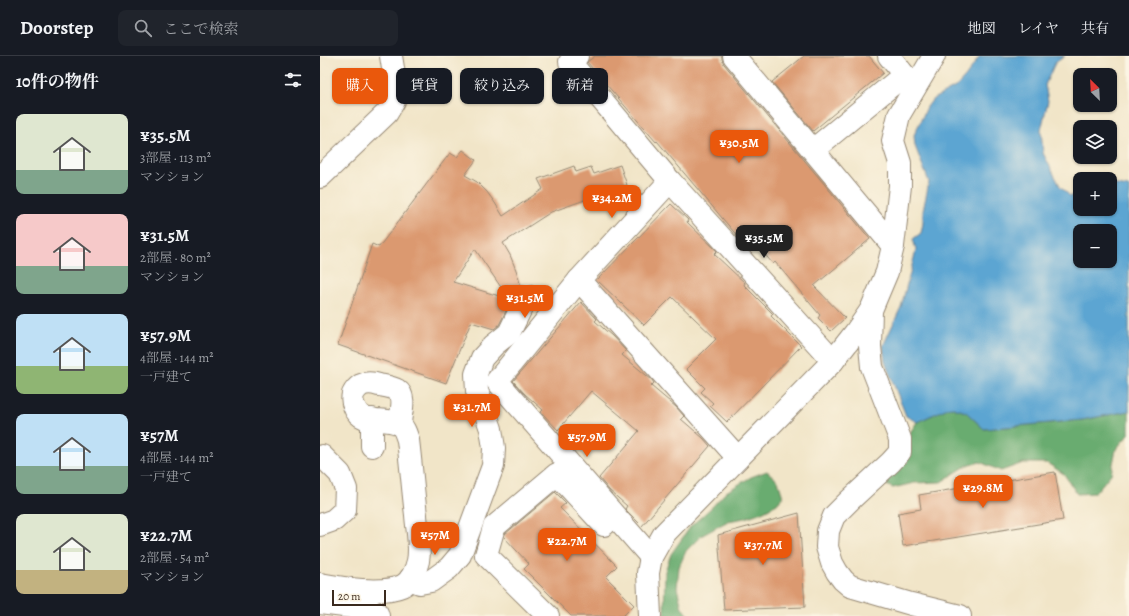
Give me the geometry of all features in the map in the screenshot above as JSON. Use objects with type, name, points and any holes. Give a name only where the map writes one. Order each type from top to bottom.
[{"type":"street","points":[[323,168],[387,112],[394,102],[396,87],[391,56]]},
{"type":"street","points":[[577,56],[570,62],[670,181],[833,360]]},
{"type":"street","points":[[734,56],[893,246]]},
{"type":"street","points":[[889,56],[910,82]]},
{"type":"street","points":[[813,150],[910,82],[934,56]]},
{"type":"street","points":[[642,557],[833,360],[871,310],[887,272],[893,246],[900,186],[900,163],[893,141],[899,115],[910,82]]},
{"type":"street","points":[[650,616],[648,573],[642,557],[497,380],[579,280],[670,181]]},
{"type":"street","points":[[579,280],[738,458]]},
{"type":"street","points":[[410,579],[420,583],[431,581],[449,568],[460,555],[493,466],[494,448],[491,430],[477,391],[476,374],[482,358],[494,345],[509,333],[527,296]]},
{"type":"street","points":[[871,310],[870,346],[872,367],[900,438],[900,452],[892,462],[834,516],[828,531],[827,547],[836,572],[850,586],[911,604],[960,616]]},
{"type":"street","points":[[320,584],[365,590],[384,589],[402,586],[410,579],[415,570],[418,560],[418,538],[408,440],[405,431],[400,424],[403,404],[401,396],[396,390],[372,383],[364,384],[358,387],[353,393],[352,401],[356,411],[364,418],[400,424]]},
{"type":"street","points":[[372,419],[372,446]]},
{"type":"street","points":[[320,525],[334,520],[346,510],[346,489],[340,474],[322,456]]},
{"type":"street","points":[[548,616],[486,555],[494,527],[557,474],[642,557]]},
{"type":"street","points":[[320,603],[368,609],[377,613],[378,616]]},
{"type":"green space","points":[[950,407],[966,412],[984,429],[1082,420],[1129,411],[1129,434],[1116,449],[1111,474],[1095,493],[1077,494],[1064,474],[1047,463],[1023,463],[1001,471],[980,462],[966,466],[941,482],[914,483],[893,488],[878,481],[917,422]]},
{"type":"green space","points":[[767,471],[778,481],[783,497],[777,504],[762,512],[745,518],[728,521],[701,536],[686,551],[679,567],[677,588],[682,608],[689,616],[664,616],[665,571],[671,554],[691,526],[726,492],[751,477]]},
{"type":"water","points":[[980,56],[1065,56],[1055,63],[1045,85],[1048,101],[1041,130],[1043,153],[1060,186],[1070,196],[1073,196],[1073,216],[1117,216],[1117,185],[1129,187],[1129,411],[1082,420],[984,429],[966,412],[950,407],[917,422],[906,416],[885,362],[883,346],[901,307],[916,250],[913,239],[921,233],[923,223],[923,211],[929,182],[915,146],[914,135],[927,107],[933,99],[957,86]]},
{"type":"building","points":[[595,56],[722,56],[724,64],[870,239],[814,286],[845,318],[831,331],[818,318],[820,315],[775,262],[773,264],[746,232],[739,238],[657,141],[656,142],[608,86],[608,68],[592,68],[587,62]]},
{"type":"building","points":[[804,56],[869,56],[883,73],[813,131],[772,82]]},
{"type":"building","points":[[463,150],[476,160],[465,175],[477,182],[487,192],[503,216],[543,189],[538,179],[574,166],[576,172],[591,167],[594,174],[620,165],[627,185],[551,212],[503,243],[516,270],[520,283],[519,287],[499,325],[494,329],[471,322],[446,383],[338,345],[372,244],[379,247],[450,153],[457,157]],"holes":[[[475,249],[509,299],[453,282]]]},
{"type":"building","points":[[671,204],[717,251],[714,254],[745,283],[744,285],[773,314],[771,316],[801,346],[727,422],[710,406],[713,403],[701,392],[705,388],[686,369],[716,339],[672,297],[644,325],[597,280]]},
{"type":"building","points":[[581,302],[597,319],[595,321],[626,351],[622,355],[652,380],[654,383],[651,386],[676,407],[684,416],[681,419],[710,446],[642,526],[625,509],[627,506],[609,490],[599,478],[639,431],[591,391],[558,430],[541,412],[543,410],[513,381]]},
{"type":"building","points":[[1055,472],[1063,520],[903,546],[898,513],[921,509],[919,495]]},
{"type":"building","points":[[555,492],[566,503],[560,508],[617,566],[606,577],[634,605],[623,616],[571,616],[524,569],[529,564],[504,537],[505,534]]},
{"type":"building","points":[[799,513],[805,607],[724,610],[718,535]]}]
